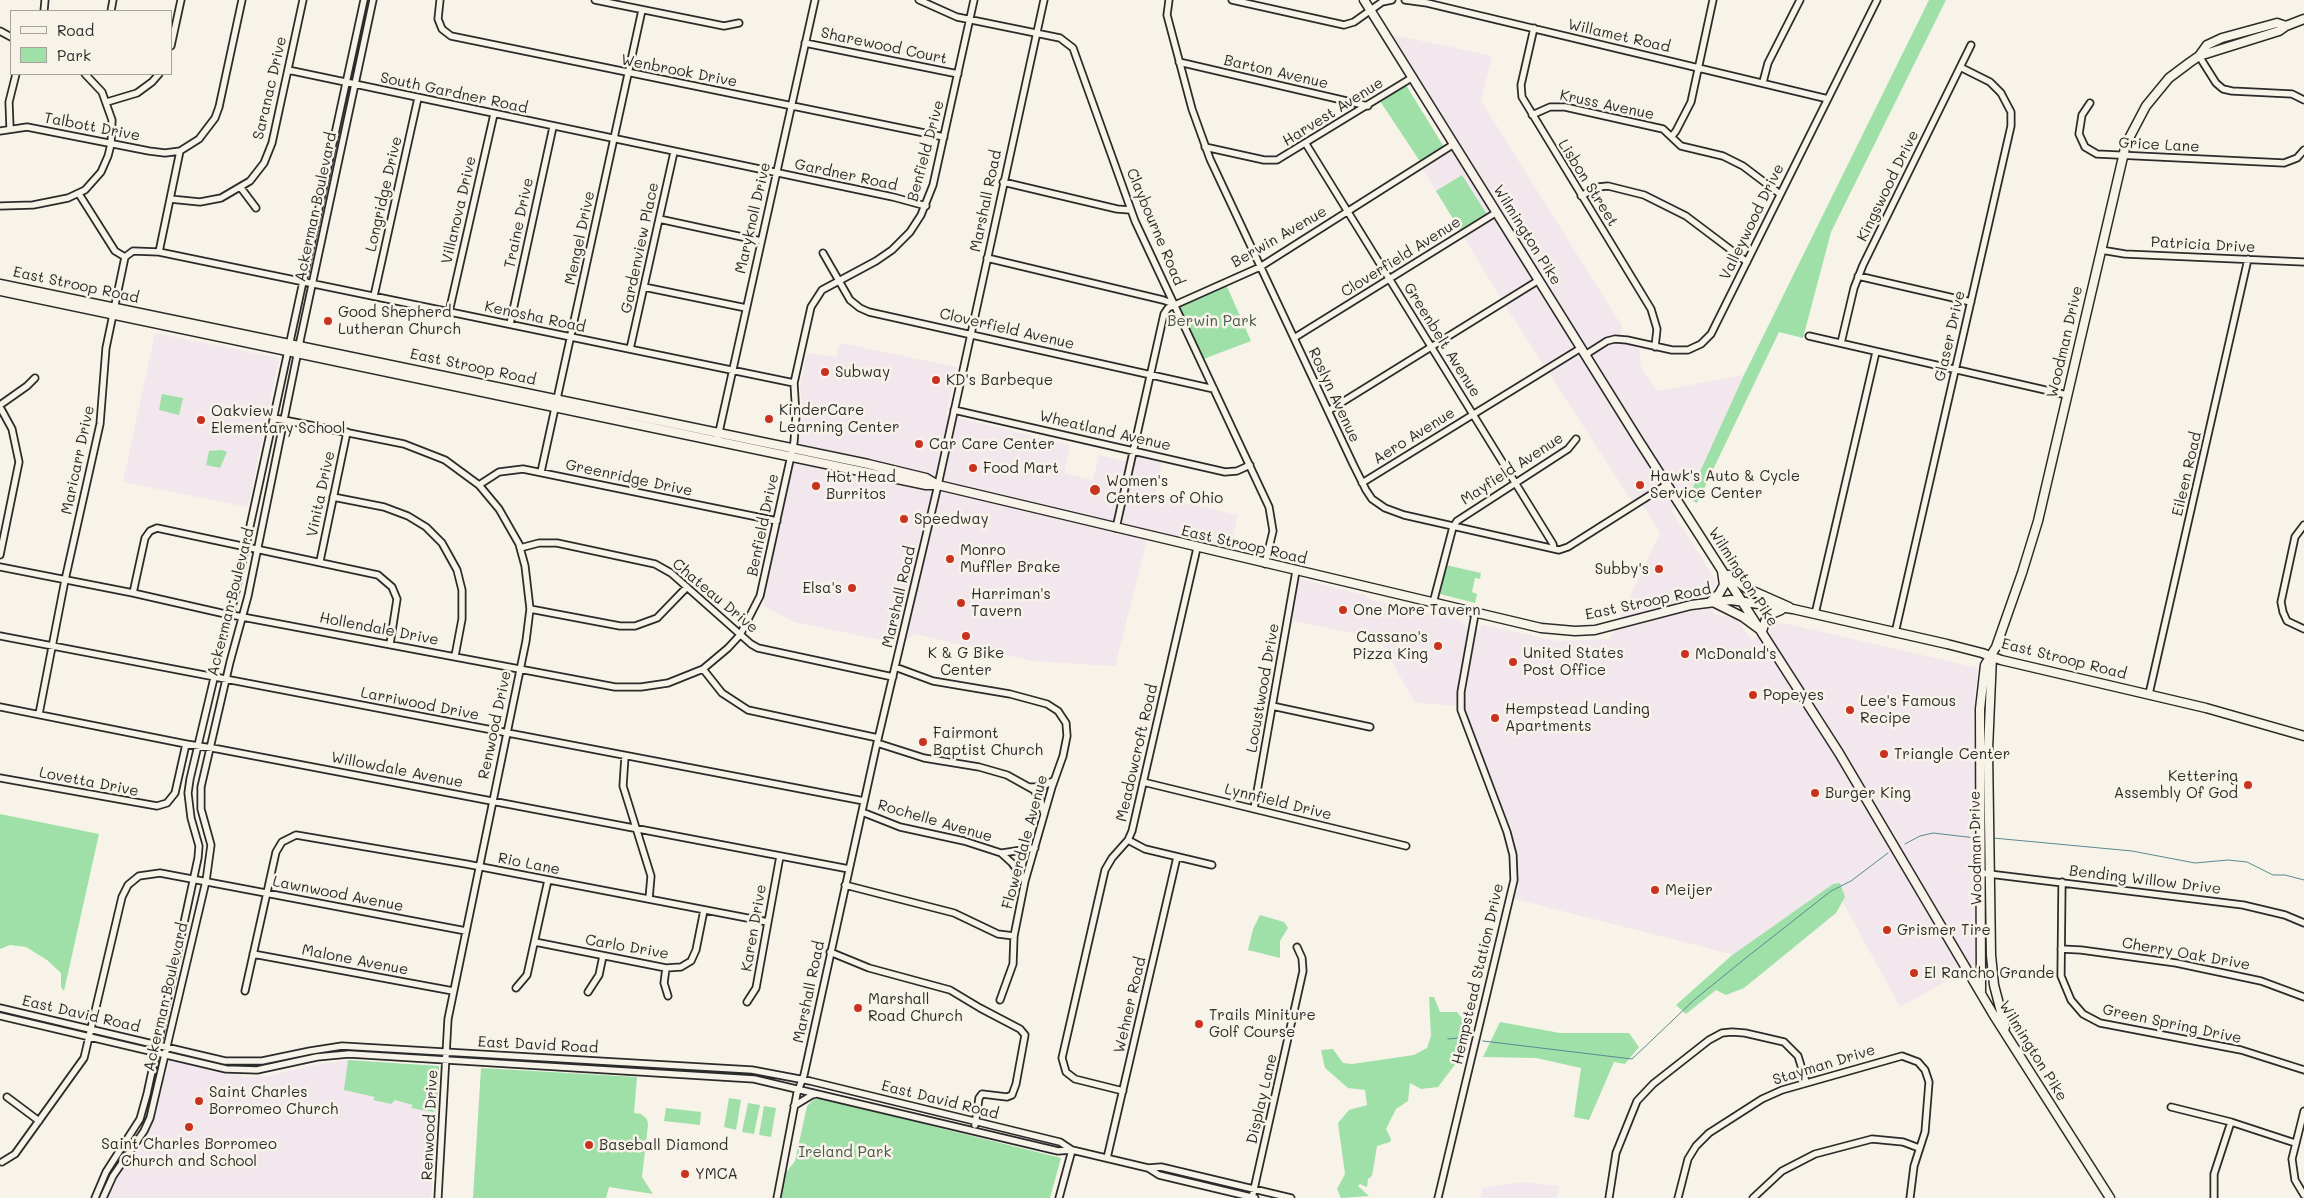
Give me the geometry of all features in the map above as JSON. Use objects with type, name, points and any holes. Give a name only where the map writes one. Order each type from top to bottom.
[{"type":"main road","name":"Wilmington Pike","points":[[1364,0],[1666,485],[1744,602],[1872,807],[1981,993],[2110,1198]]},
{"type":"main road","name":"Woodman Drive","points":[[2008,1037],[1992,971],[1990,873],[1985,837],[1981,704],[1986,665],[1992,656],[2029,554],[2122,156],[2133,128],[2146,106],[2169,78],[2199,56],[2207,45],[2222,38],[2277,23],[2286,26],[2304,19]]},
{"type":"main road","name":"East Stroop Road","points":[[0,284],[297,355],[556,403]]},
{"type":"main road","name":"East Stroop Road","points":[[0,291],[290,344],[556,403],[791,452],[1541,628],[1595,630],[1642,616],[1711,601],[1744,602],[1815,614],[1992,656],[2206,708],[2304,736]]},
{"type":"main road","points":[[1722,569],[1724,585],[1719,594],[1711,601],[1743,617],[1762,632],[1767,616],[1782,609]]},
{"type":"main road","points":[[1722,569],[1746,588],[1792,609]]},
{"type":"main road","name":"Woodman Drive","points":[[1981,993],[1981,872],[1985,837]]},
{"type":"main road","points":[[1981,905],[1991,906]]},
{"type":"main road","points":[[1981,971],[1992,971]]},
{"type":"street","points":[[172,41],[181,0]]},
{"type":"street","points":[[159,252],[180,151],[204,134],[218,110],[242,0]]},
{"type":"street","name":"Saranac Drive","points":[[170,199],[190,202],[210,201],[241,188],[256,173],[268,154],[303,0]]},
{"type":"street","name":"Ackerman Boulevard","points":[[219,650],[231,615],[364,0]]},
{"type":"street","name":"Ackerman Boulevard","points":[[103,1198],[113,1176],[147,1125],[206,881],[211,844],[200,799],[225,680],[244,616],[298,346],[373,0]]},
{"type":"street","name":"Wenbrook Drive","points":[[440,0],[438,19],[442,29],[451,36],[944,137]]},
{"type":"street","points":[[595,0],[724,26],[739,24]]},
{"type":"street","name":"Maryknoll Drive","points":[[718,437],[815,0]]},
{"type":"street","name":"Claybourne Road","points":[[919,0],[949,14],[1060,38],[1073,48],[1130,210],[1250,466],[1273,520],[1273,531],[1266,564]]},
{"type":"street","name":"Benfield Drive","points":[[740,635],[760,596],[777,522],[796,416],[794,383],[811,307],[822,290],[892,250],[910,232],[926,206],[933,185],[974,0]]},
{"type":"street","name":"Marshall Road","points":[[777,1198],[794,1106],[802,1080],[864,801],[938,485],[1044,0]]},
{"type":"street","name":"Roslyn Avenue","points":[[1169,0],[1166,15],[1205,147],[1362,483],[1372,499],[1385,508],[1404,515],[1554,550]]},
{"type":"street","points":[[1232,0],[1338,25],[1354,22],[1382,2],[1392,0]]},
{"type":"street","name":"Willamet Road","points":[[1404,0],[1534,28],[1828,98]]},
{"type":"street","points":[[1672,136],[1688,108],[1713,0]]},
{"type":"street","points":[[1763,82],[1768,63],[1800,0]]},
{"type":"street","name":"Valleywood Drive","points":[[1583,351],[1615,340],[1672,350],[1688,350],[1707,338],[1715,327],[1877,0]]},
{"type":"street","name":"Mengel Drive","points":[[541,472],[642,10]]},
{"type":"street","name":"Lisbon Street","points":[[1534,28],[1521,86],[1522,97],[1651,309],[1656,323],[1655,347]]},
{"type":"street","name":"Sharewood Court","points":[[805,43],[958,74]]},
{"type":"street","name":"Kingswood Drive","points":[[1841,343],[1858,276],[1971,45]]},
{"type":"street","points":[[2199,56],[2216,83],[2223,89],[2292,94],[2304,100]]},
{"type":"street","name":"Barton Avenue","points":[[1179,62],[1368,106]]},
{"type":"street","name":"Glaser Drive","points":[[1895,633],[2009,136],[2011,118],[2006,100],[1996,87],[1986,79],[1960,67]]},
{"type":"street","name":"South Gardner Road","points":[[288,70],[614,140]]},
{"type":"street","points":[[10,128],[9,102],[16,75]]},
{"type":"street","points":[[0,206],[50,203],[79,194],[101,172],[111,144],[112,120],[107,102],[96,84],[86,75]]},
{"type":"street","points":[[107,102],[137,93],[158,75]]},
{"type":"street","name":"Harvest Avenue","points":[[1205,147],[1270,161],[1284,158],[1412,77]]},
{"type":"street","name":"Longridge Drive","points":[[374,296],[418,98]]},
{"type":"street","name":"Grice Lane","points":[[2090,103],[2080,121],[2079,134],[2082,143],[2093,153],[2284,163],[2297,158],[2304,150]]},
{"type":"street","name":"Kruss Avenue","points":[[1532,116],[1550,107],[1565,107],[1663,130],[1681,146],[1733,161],[1780,194]]},
{"type":"street","name":"Villanova Drive","points":[[449,312],[494,114]]},
{"type":"street","name":"Talbott Drive","points":[[0,131],[10,128],[27,127],[149,151],[180,151]]},
{"type":"street","name":"Traine Drive","points":[[510,324],[553,127]]},
{"type":"street","name":"Gardner Road","points":[[614,140],[893,197],[926,206]]},
{"type":"street","name":"Greenbelt Avenue","points":[[1306,144],[1553,544],[1554,550]]},
{"type":"street","name":"Berwin Avenue","points":[[1174,304],[1260,267],[1454,144]]},
{"type":"street","name":"Gardenview Place","points":[[630,349],[674,152]]},
{"type":"street","points":[[1003,182],[1117,210],[1130,210]]},
{"type":"street","points":[[1582,196],[1598,187],[1608,186],[1652,199],[1686,216],[1747,262]]},
{"type":"street","points":[[241,188],[256,208]]},
{"type":"street","points":[[79,194],[115,251],[125,258]]},
{"type":"street","name":"Cloverfield Avenue","points":[[1294,338],[1497,212]]},
{"type":"street","points":[[659,219],[761,241]]},
{"type":"street","name":"Patricia Drive","points":[[2101,250],[2125,254],[2304,262]]},
{"type":"street","name":"Kenosha Road","points":[[125,258],[133,251],[159,252],[794,383]]},
{"type":"street","name":"Cloverfield Avenue","points":[[823,253],[850,300],[860,308],[1214,389]]},
{"type":"street","name":"Maricarr Drive","points":[[39,714],[65,580],[100,424],[106,348],[125,258]]},
{"type":"street","points":[[987,258],[1174,304],[1164,314],[1116,528]]},
{"type":"street","name":"Eileen Road","points":[[2149,694],[2248,259]]},
{"type":"street","points":[[1858,276],[1971,302]]},
{"type":"street","points":[[1328,411],[1539,280]]},
{"type":"street","points":[[644,286],[746,308]]},
{"type":"street","points":[[1808,336],[2067,395]]},
{"type":"street","name":"Aero Avenue","points":[[1362,483],[1473,414],[1583,351]]},
{"type":"street","points":[[1815,614],[1876,352]]},
{"type":"street","points":[[0,555],[19,462],[12,429],[0,406],[35,378]]},
{"type":"street","name":"Wheatland Avenue","points":[[954,410],[1225,472],[1237,471],[1250,466]]},
{"type":"street","name":"Renwood Drive","points":[[274,418],[419,448],[453,465],[479,485],[499,509],[520,548],[528,581],[530,609],[520,669],[453,992],[446,1052],[438,1198]]},
{"type":"street","name":"Vinita Drive","points":[[320,561],[347,432]]},
{"type":"street","name":"Mayfield Avenue","points":[[1453,527],[1463,516],[1568,449],[1576,439]]},
{"type":"street","points":[[264,461],[275,463]]},
{"type":"street","name":"Greenridge Drive","points":[[479,485],[493,475],[505,470],[523,469],[777,522]]},
{"type":"street","points":[[1554,550],[1568,548],[1666,485]]},
{"type":"street","points":[[334,497],[403,513],[426,527],[442,543],[457,570],[462,590],[462,619],[455,656]]},
{"type":"street","points":[[254,505],[266,508]]},
{"type":"street","points":[[2304,525],[2295,537],[2281,602],[2282,612],[2287,621],[2304,629]]},
{"type":"street","points":[[1433,603],[1453,527]]},
{"type":"street","points":[[133,594],[145,538],[153,529],[157,528],[373,573],[388,582],[395,593],[398,605],[390,644]]},
{"type":"street","name":"Chateau Drive","points":[[520,548],[539,543],[558,542],[646,561],[671,573],[750,644],[766,651],[893,677]]},
{"type":"street","name":"Meadowcroft Road","points":[[1123,1091],[1075,1079],[1066,1072],[1062,1058],[1105,870],[1112,858],[1128,840],[1144,782],[1197,548]]},
{"type":"street","name":"Hollendale Drive","points":[[0,567],[231,615],[602,685],[628,688],[668,683],[703,669],[740,635]]},
{"type":"street","name":"Locustwood Drive","points":[[1254,809],[1296,571]]},
{"type":"street","points":[[530,609],[620,626],[635,626],[657,618],[687,587]]},
{"type":"street","name":"Hempstead Station Drive","points":[[1438,1198],[1514,880],[1513,855],[1507,832],[1461,710],[1461,692],[1475,614]]},
{"type":"street","name":"Larriwood Drive","points":[[0,636],[864,801]]},
{"type":"street","name":"Flowerdale Avenue","points":[[895,667],[932,681],[1028,698],[1058,711],[1066,723],[1067,736],[1025,881],[1014,936],[1012,970],[1000,1000]]},
{"type":"street","points":[[703,669],[722,693],[748,710],[878,741],[924,758],[995,771],[1029,787],[1041,802],[1043,818]]},
{"type":"street","name":"Ackerman Boulevard","points":[[94,1198],[106,1172],[140,1119],[156,1054],[194,879],[199,846],[188,794],[214,678]]},
{"type":"street","points":[[1272,706],[1370,727]]},
{"type":"street","name":"Willowdale Avenue","points":[[0,707],[849,869]]},
{"type":"street","name":"Lovetta Drive","points":[[0,778],[151,806],[162,805],[171,798],[177,788],[186,744]]},
{"type":"street","points":[[625,756],[623,786],[651,876],[649,899]]},
{"type":"street","points":[[1029,787],[1045,786],[1055,779]]},
{"type":"street","name":"Lynnfield Drive","points":[[1144,782],[1406,846]]},
{"type":"street","name":"Rochelle Avenue","points":[[862,812],[900,827],[964,841],[1001,853],[1012,863],[1025,881]]},
{"type":"street","name":"Rio Lane","points":[[266,893],[276,852],[286,839],[301,835],[768,922]]},
{"type":"street","points":[[1128,840],[1139,847],[1212,865]]},
{"type":"street","name":"Rochelle Avenue","points":[[1001,853],[1035,848]]},
{"type":"street","name":"Karen Drive","points":[[747,1002],[756,988],[780,856]]},
{"type":"street","name":"Wehner Road","points":[[1108,1158],[1176,857]]},
{"type":"street","name":"Lawnwood Avenue","points":[[2,1162],[15,1154],[80,1065],[90,1038],[124,891],[134,880],[152,872],[466,931]]},
{"type":"street","name":"Bending Willow Drive","points":[[1981,872],[2243,905],[2285,915],[2304,923]]},
{"type":"street","points":[[516,988],[527,975],[548,880]]},
{"type":"street","name":"Green Spring Drive","points":[[2062,882],[2061,976],[2066,991],[2082,1014],[2093,1021],[2241,1050],[2304,1070]]},
{"type":"street","points":[[846,885],[954,913],[998,934],[1014,936]]},
{"type":"street","points":[[245,991],[266,893]]},
{"type":"street","name":"Carlo Drive","points":[[535,942],[666,968],[681,967],[694,956],[704,910]]},
{"type":"street","name":"Display Lane","points":[[1253,1198],[1303,971],[1302,958],[1297,947]]},
{"type":"street","name":"Cherry Oak Drive","points":[[2061,949],[2176,963],[2261,981],[2304,997]]},
{"type":"street","points":[[830,952],[869,968],[950,990],[1020,1029],[1025,1035],[1016,1084],[1012,1095],[1008,1097],[982,1094],[979,1098],[974,1130]]},
{"type":"street","name":"Malone Avenue","points":[[253,954],[453,992]]},
{"type":"street","points":[[588,992],[599,975],[603,956]]},
{"type":"street","points":[[666,968],[664,988],[668,996]]},
{"type":"street","name":"East David Road","points":[[0,1008],[225,1061],[270,1060],[342,1046],[745,1069],[802,1080],[1060,1142],[1072,1150]]},
{"type":"street","name":"East David Road","points":[[0,1016],[218,1068],[243,1070],[273,1068],[338,1054],[737,1077],[821,1093],[1058,1151],[1072,1150],[1108,1158],[1148,1168],[1159,1175],[1253,1198]]},
{"type":"street","points":[[1610,1198],[1616,1153],[1637,1101],[1653,1084],[1709,1040],[1722,1033],[1732,1032],[1784,1042],[1798,1056],[1806,1082]]},
{"type":"street","name":"Stayman Drive","points":[[1678,1198],[1688,1159],[1703,1138],[1762,1099],[1806,1082],[1897,1056],[1911,1058],[1925,1070],[1929,1082],[1925,1132],[1920,1148]]},
{"type":"street","points":[[593,1060],[593,1069]]},
{"type":"street","points":[[794,1106],[812,1094],[821,1093]]},
{"type":"street","points":[[7,1097],[39,1121]]},
{"type":"street","points":[[2171,1107],[2231,1122],[2295,1143]]},
{"type":"street","points":[[2304,1111],[2292,1158],[2293,1173],[2304,1195]]},
{"type":"street","points":[[2214,1198],[2214,1174],[2231,1122]]},
{"type":"street","points":[[1753,1198],[1782,1171],[1815,1154],[1872,1139],[1903,1142],[1920,1148],[1914,1166],[1910,1198]]},
{"type":"street","points":[[1059,1198],[1072,1150]]},
{"type":"street","name":"East David Road","points":[[1148,1168],[1161,1167],[1291,1198]]},
{"type":"shaded area","points":[[1385,33],[1492,56],[1481,101],[1622,326],[1621,335],[1639,349],[1641,368],[1658,391],[1744,375],[1688,498],[1671,510],[1717,582],[1715,587],[1708,590],[1714,614],[1737,619],[1752,640],[1773,628],[1771,623],[1775,621],[1978,668],[1973,715],[1981,962],[1900,1007],[1833,884],[1735,955],[1511,898],[1511,846],[1461,706],[1415,703],[1379,639],[1290,620],[1299,579],[1366,595],[1368,599],[1462,621],[1465,627],[1480,630],[1481,626],[1484,625],[1556,641],[1610,639],[1660,533],[1641,502],[1635,506],[1503,302],[1421,166],[1454,145]]},
{"type":"shaded area","name":"Oakview Elementary School","points":[[155,333],[279,358],[248,507],[123,482]]},
{"type":"shaded area","points":[[840,343],[957,367],[946,415],[1070,445],[1064,473],[1093,480],[1099,455],[1124,461],[1133,450],[1163,457],[1155,496],[1238,515],[1229,555],[1148,536],[1115,666],[1032,661],[915,634],[901,644],[794,622],[763,606],[803,416],[800,385],[807,353],[836,357]]},
{"type":"shaded area","points":[[165,1056],[243,1070],[242,1077],[269,1076],[314,1065],[348,1060],[439,1066],[431,1198],[103,1198],[144,1131]]},
{"type":"shaded area","points":[[1521,1182],[1560,1186],[1556,1198],[1481,1198],[1482,1188]]},
{"type":"green space","points":[[1929,0],[1946,0],[1831,232],[1803,338],[1779,332],[1697,503],[1688,498],[1744,375]]},
{"type":"green space","points":[[1406,85],[1444,147],[1421,163],[1380,101]]},
{"type":"green space","points":[[1462,175],[1488,216],[1461,232],[1436,191]]},
{"type":"green space","name":"Berwin Park","points":[[1225,282],[1251,341],[1201,360],[1174,304]]},
{"type":"green space","points":[[162,394],[183,398],[179,415],[159,410]]},
{"type":"green space","points":[[222,450],[227,452],[220,468],[206,465],[209,451]]},
{"type":"green space","points":[[1446,565],[1481,573],[1480,579],[1475,578],[1472,592],[1477,594],[1475,603],[1440,594]]},
{"type":"green space","points":[[0,814],[99,834],[64,991],[61,987],[61,973],[47,960],[26,947],[10,945],[0,949]]},
{"type":"green space","points":[[1840,883],[1845,897],[1836,913],[1744,988],[1726,995],[1716,990],[1686,1014],[1676,1005],[1731,956],[1833,884]]},
{"type":"green space","points":[[1260,915],[1284,922],[1288,928],[1280,941],[1280,958],[1248,950],[1253,929]]},
{"type":"green space","points":[[1429,997],[1434,997],[1440,1012],[1457,1012],[1468,1026],[1460,1058],[1438,1087],[1421,1089],[1410,1083],[1408,1101],[1396,1109],[1386,1129],[1391,1139],[1390,1142],[1377,1146],[1372,1176],[1368,1179],[1367,1187],[1360,1184],[1358,1186],[1369,1196],[1341,1198],[1337,1189],[1345,1174],[1338,1123],[1349,1110],[1367,1105],[1365,1090],[1348,1088],[1325,1068],[1321,1050],[1333,1049],[1343,1063],[1352,1064],[1414,1055],[1427,1048],[1431,1036]]},
{"type":"green space","points":[[1500,1022],[1560,1033],[1629,1033],[1639,1047],[1625,1064],[1614,1062],[1589,1120],[1574,1117],[1581,1068],[1536,1058],[1483,1057]]},
{"type":"green space","points":[[348,1060],[439,1066],[437,1110],[433,1112],[411,1108],[413,1105],[395,1100],[391,1104],[373,1100],[375,1097],[344,1090]]},
{"type":"green space","points":[[481,1068],[637,1077],[634,1113],[641,1114],[647,1119],[648,1125],[642,1177],[653,1194],[609,1187],[606,1198],[473,1198]]},
{"type":"green space","points":[[729,1098],[741,1100],[736,1130],[724,1127]]},
{"type":"green space","name":"Ireland Park","points":[[814,1099],[823,1099],[1061,1158],[1050,1198],[777,1198],[781,1179],[795,1161],[807,1106]]},
{"type":"green space","points":[[748,1103],[760,1105],[754,1134],[742,1132]]},
{"type":"green space","points":[[764,1106],[776,1108],[771,1137],[759,1135]]},
{"type":"green space","points":[[666,1108],[701,1112],[700,1125],[664,1121]]},
{"type":"waterway","points":[[1905,844],[1920,836],[1933,833],[1976,838]]},
{"type":"waterway","points":[[1993,838],[2132,851],[2195,863],[2228,860],[2247,862],[2273,875],[2285,875],[2304,880]]},
{"type":"waterway","points":[[1483,1041],[1632,1059],[1694,1000],[1747,957],[1831,891],[1851,881],[1888,853]]},
{"type":"waterway","points":[[1448,1039],[1469,1037]]},
{"type":"place","name":"Good Shepherd Lutheran Church","points":[[328,321]]},
{"type":"place","name":"Subway","points":[[825,372]]},
{"type":"place","name":"KD's Barbeque","points":[[936,380]]},
{"type":"place","name":"KinderCare Learning Center","points":[[769,419]]},
{"type":"place","name":"Oakview Elementary School","points":[[201,420]]},
{"type":"place","name":"Car Care Center","points":[[919,444]]},
{"type":"place","name":"Food Mart","points":[[973,468]]},
{"type":"place","name":"Hawk's Auto & Cycle Service Center","points":[[1640,485]]},
{"type":"place","name":"Hot Head Burritos","points":[[816,486]]},
{"type":"place","name":"Women's Centers of Ohio","points":[[1095,490]]},
{"type":"place","name":"Speedway","points":[[904,519]]},
{"type":"place","name":"Monro Muffler Brake","points":[[950,559]]},
{"type":"place","name":"Subby's","points":[[1659,569]]},
{"type":"place","name":"Elsa's","points":[[852,588]]},
{"type":"place","name":"Harriman's Tavern","points":[[961,603]]},
{"type":"place","name":"One More Tavern","points":[[1343,610]]},
{"type":"place","name":"K & G Bike Center","points":[[966,636]]},
{"type":"place","name":"Cassano's Pizza King","points":[[1438,646]]},
{"type":"place","name":"McDonald's","points":[[1685,654]]},
{"type":"place","name":"United States Post Office","points":[[1513,662]]},
{"type":"place","name":"Popeyes","points":[[1753,695]]},
{"type":"place","name":"Lee's Famous Recipe","points":[[1850,710]]},
{"type":"place","name":"Hempstead Landing Apartments","points":[[1495,718]]},
{"type":"place","name":"Fairmont Baptist Church","points":[[923,742]]},
{"type":"place","name":"Triangle Center","points":[[1884,754]]},
{"type":"place","name":"Kettering Assembly Of God","points":[[2248,785]]},
{"type":"place","name":"Burger King","points":[[1815,793]]},
{"type":"place","name":"Meijer","points":[[1655,890]]},
{"type":"place","name":"Grismer Tire","points":[[1887,930]]},
{"type":"place","name":"El Rancho Grande","points":[[1914,973]]},
{"type":"place","name":"Marshall Road Church","points":[[858,1008]]},
{"type":"place","name":"Trails Miniture Golf Course","points":[[1199,1024]]},
{"type":"place","name":"Saint Charles Borromeo Church","points":[[199,1101]]},
{"type":"place","name":"Saint Charles Borromeo Church and School","points":[[189,1127]]},
{"type":"place","name":"Baseball Diamond","points":[[589,1145]]},
{"type":"place","name":"YMCA","points":[[685,1174]]}]
